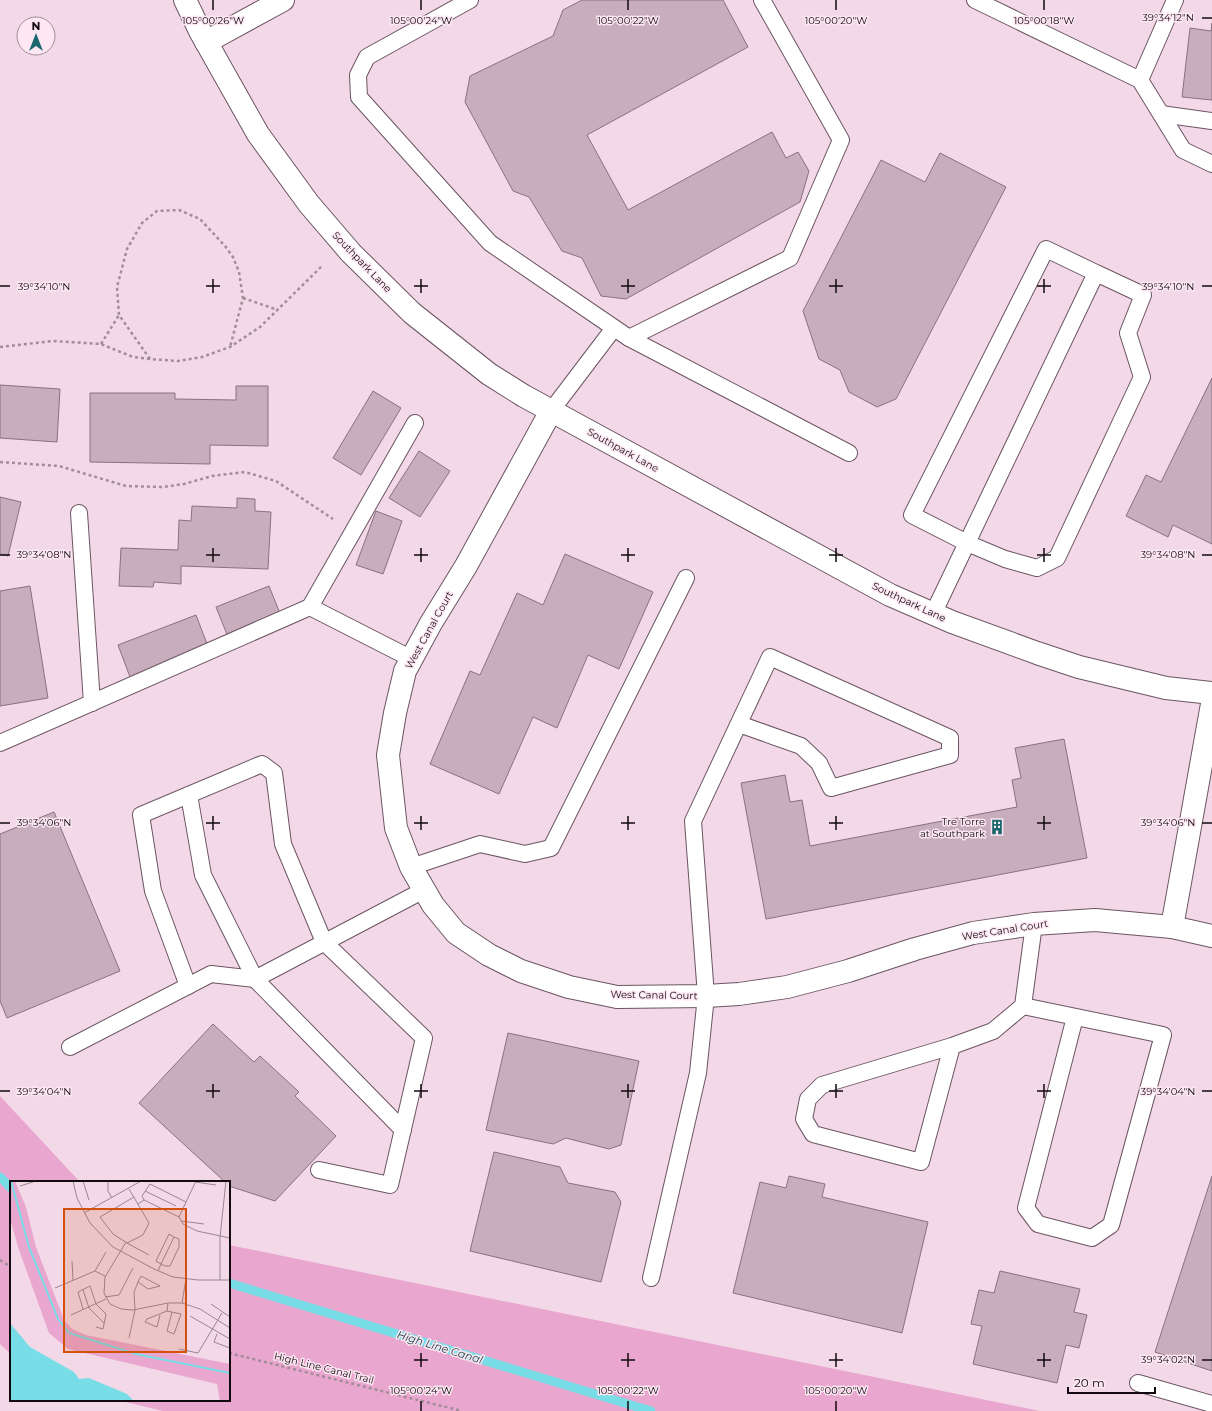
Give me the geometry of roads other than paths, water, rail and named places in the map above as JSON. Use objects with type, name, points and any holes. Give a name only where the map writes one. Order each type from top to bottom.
[{"type":"street","name":"Southpark Lane","points":[[185,0],[206,42],[258,134],[309,204],[351,253],[412,313],[483,369],[524,396],[551,411],[890,595],[952,622],[1079,667],[1166,688],[1212,694]]},
{"type":"street","points":[[206,42],[283,0]]},
{"type":"street","name":"West Canal Court","points":[[551,411],[466,566],[431,623],[405,671],[398,699],[388,755],[396,828],[411,867],[424,890],[433,905],[456,933],[489,955],[521,971],[569,987],[617,997],[706,996],[739,994],[787,987],[848,971],[916,949],[973,933],[1034,924],[1095,920],[1172,927],[1212,936]]},
{"type":"street","points":[[1172,927],[1212,704]]},
{"type":"lane","points":[[470,0],[368,57],[358,76],[358,97],[490,243],[629,338],[848,453]]},
{"type":"lane","points":[[629,338],[790,258],[841,140],[762,0]]},
{"type":"lane","points":[[975,0],[1140,80],[1183,150],[1212,164]]},
{"type":"lane","points":[[1140,80],[1175,0]]},
{"type":"lane","points":[[1161,114],[1212,121]]},
{"type":"lane","points":[[1046,249],[1096,273],[1143,295],[1128,333],[1142,377],[1057,558],[1037,568],[1005,559],[967,543],[912,515],[1046,249]]},
{"type":"lane","points":[[933,614],[1096,273]]},
{"type":"lane","points":[[551,411],[614,328]]},
{"type":"lane","points":[[0,743],[310,607],[415,423]]},
{"type":"lane","points":[[78,513],[92,703]]},
{"type":"lane","points":[[411,867],[480,844],[525,854],[551,848],[686,578]]},
{"type":"lane","points":[[310,607],[412,659]]},
{"type":"lane","points":[[651,1278],[698,1073],[706,996],[693,821],[770,657],[950,738],[950,756],[831,788],[819,763],[801,746],[739,724]]},
{"type":"lane","points":[[188,986],[153,891],[141,815],[262,764],[274,773],[283,844],[324,942],[424,1038],[390,1185],[319,1170]]},
{"type":"lane","points":[[189,795],[203,875],[255,979],[403,1130]]},
{"type":"lane","points":[[70,1047],[211,974],[255,979],[424,890]]},
{"type":"lane","points":[[952,1046],[921,1162],[813,1134],[804,1119],[808,1099],[822,1085],[952,1046],[993,1031],[1024,1006],[1034,924]]},
{"type":"lane","points":[[1024,1006],[1162,1035],[1111,1225],[1092,1238],[1038,1224],[1026,1208],[1075,1017]]},
{"type":"lane","points":[[1138,1383],[1212,1404]]},
{"type":"waterway","name":"High Line Canal","points":[[0,1177],[10,1187]]},
{"type":"waterway","name":"High Line Canal","points":[[230,1283],[651,1411]]},
{"type":"place","name":"Tre Torre at Southpark","points":[[997,827]]}]
